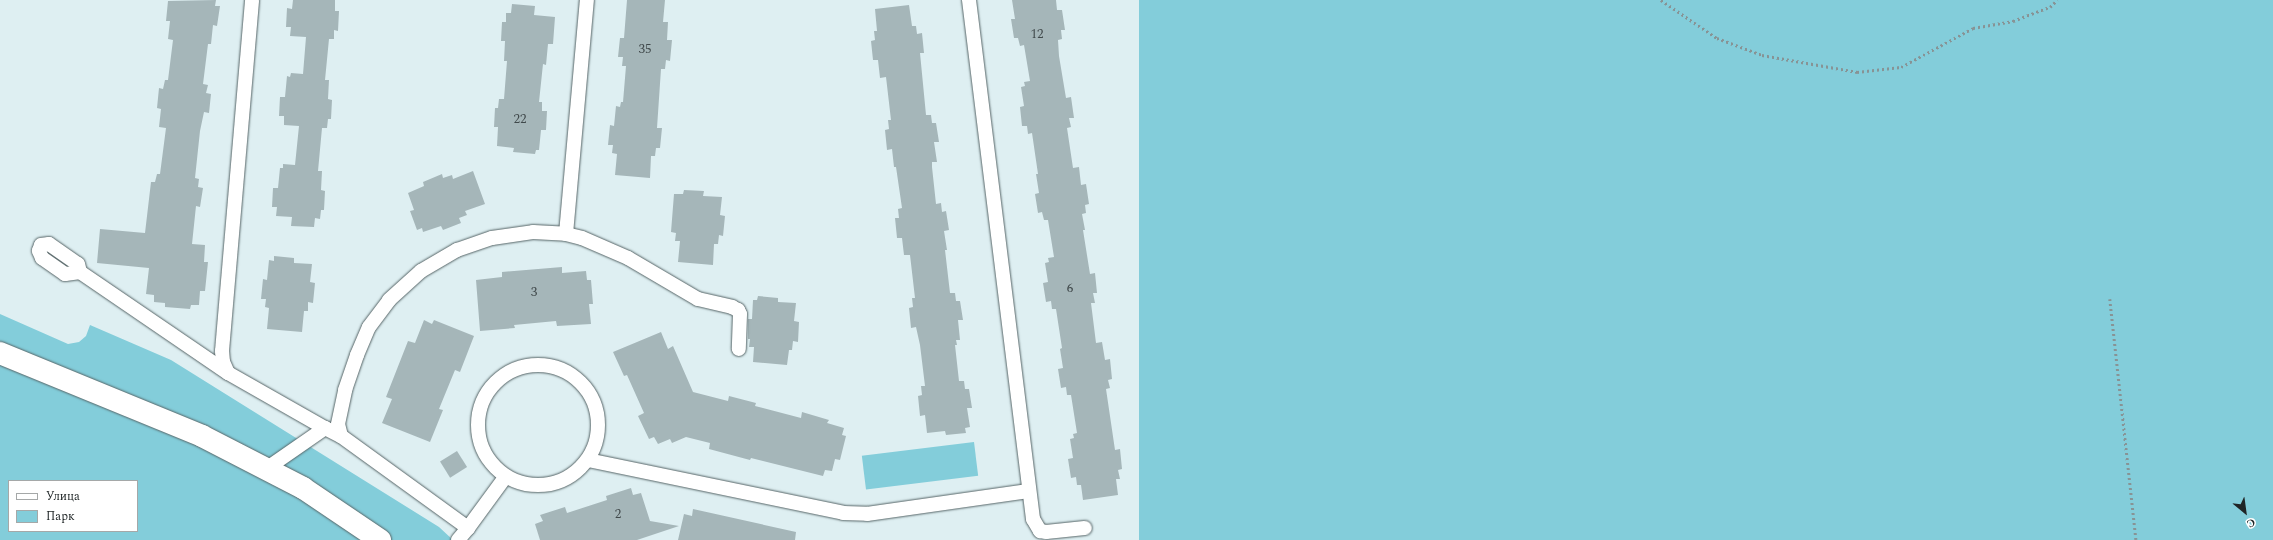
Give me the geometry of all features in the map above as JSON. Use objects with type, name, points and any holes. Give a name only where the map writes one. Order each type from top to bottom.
[{"type":"street","points":[[0,353],[202,436],[303,488],[380,540]]},
{"type":"lane","points":[[228,373],[223,362],[222,350],[252,0]]},
{"type":"lane","points":[[566,234],[587,0]]},
{"type":"lane","points":[[969,0],[1028,491],[1033,519],[1040,530],[1046,532],[1085,528]]},
{"type":"lane","points":[[340,436],[338,424],[345,390],[369,327],[389,300],[421,271],[457,250],[492,238],[533,232],[566,234],[582,238],[628,258],[698,299],[732,307],[738,310],[740,314],[739,349]]},
{"type":"lane","points":[[80,272],[228,373],[340,436],[468,528]]},
{"type":"lane","points":[[535,365],[549,366],[562,370],[583,385],[592,397],[597,412],[599,426],[596,444],[588,460],[569,477],[548,485],[529,485],[506,476],[493,465],[481,444],[478,428],[480,412],[485,397],[494,384],[506,374],[520,368],[535,365]]},
{"type":"lane","points":[[266,469],[325,428]]},
{"type":"lane","points":[[588,460],[843,513],[867,514],[1028,491]]},
{"type":"lane","points":[[458,540],[506,476]]},
{"type":"path","points":[[1660,0],[1717,38],[1762,55],[1857,72],[1901,67],[1973,28],[2013,21],[2050,7],[2057,0]]},
{"type":"path","points":[[2110,298],[2136,540]]},
{"type":"green space","points":[[1139,0],[2273,0],[2273,540],[1139,540]]},
{"type":"green space","points":[[0,314],[68,344],[79,342],[86,336],[90,325],[171,360],[439,527],[453,540],[0,540]]},
{"type":"green space","points":[[974,442],[978,476],[866,490],[862,456]]},
{"type":"building","points":[[216,0],[215,6],[220,6],[217,26],[213,25],[211,44],[208,44],[203,84],[208,85],[206,93],[211,94],[209,113],[204,112],[200,131],[195,178],[199,179],[198,187],[203,188],[200,207],[196,206],[192,244],[205,245],[204,262],[208,262],[205,291],[200,291],[199,305],[191,305],[190,309],[165,307],[165,303],[154,302],[154,295],[146,294],[149,268],[97,263],[100,229],[145,233],[151,182],[155,182],[157,174],[160,174],[166,128],[159,127],[161,109],[157,108],[159,88],[163,89],[165,80],[168,80],[173,40],[168,39],[170,21],[166,21],[168,1]]},
{"type":"building","points":[[293,0],[335,0],[335,11],[339,11],[338,31],[334,30],[334,39],[329,39],[325,80],[329,80],[328,99],[332,100],[331,119],[328,119],[327,128],[322,128],[318,171],[322,171],[321,190],[325,191],[324,210],[321,210],[320,219],[315,218],[314,227],[291,226],[292,217],[276,216],[277,207],[272,207],[273,188],[278,188],[280,168],[283,168],[283,164],[295,165],[299,126],[284,125],[284,116],[279,116],[280,97],[285,97],[287,76],[290,77],[291,73],[303,74],[306,37],[290,36],[291,27],[286,27],[287,8],[292,9]]},
{"type":"building","points":[[627,0],[665,0],[663,22],[668,22],[667,40],[672,40],[670,61],[666,60],[665,69],[661,69],[657,128],[662,128],[660,148],[656,148],[655,156],[651,156],[650,178],[615,175],[617,154],[612,153],[613,145],[608,145],[610,125],[614,126],[616,106],[620,107],[621,102],[623,102],[626,66],[622,66],[623,57],[618,57],[620,38],[624,38]]},
{"type":"building","points":[[1012,0],[1056,0],[1057,10],[1062,10],[1065,30],[1061,30],[1062,39],[1058,40],[1059,56],[1066,98],[1071,97],[1074,118],[1069,118],[1071,127],[1067,128],[1073,168],[1079,167],[1081,185],[1086,184],[1089,204],[1085,205],[1086,213],[1082,214],[1085,230],[1083,230],[1090,274],[1095,273],[1097,293],[1093,293],[1095,303],[1091,303],[1096,343],[1102,342],[1105,360],[1110,359],[1112,379],[1108,380],[1110,388],[1106,389],[1115,450],[1120,449],[1122,469],[1118,470],[1120,479],[1116,479],[1118,495],[1083,500],[1081,485],[1077,485],[1076,477],[1071,478],[1068,459],[1073,458],[1070,439],[1074,438],[1073,434],[1077,433],[1071,395],[1067,395],[1066,387],[1061,388],[1058,369],[1063,368],[1060,349],[1062,348],[1056,309],[1052,309],[1051,301],[1046,302],[1043,283],[1048,282],[1045,263],[1049,262],[1048,258],[1054,257],[1048,220],[1044,220],[1042,212],[1038,213],[1035,194],[1039,193],[1036,174],[1038,174],[1032,133],[1028,134],[1027,126],[1022,126],[1020,107],[1024,106],[1021,87],[1025,86],[1024,82],[1030,81],[1024,45],[1020,46],[1018,38],[1014,38],[1011,19],[1015,19]]},
{"type":"building","points":[[512,4],[535,6],[534,15],[555,17],[553,44],[548,44],[546,65],[543,64],[539,102],[542,102],[542,111],[547,111],[546,130],[541,130],[539,150],[536,150],[535,154],[513,152],[514,148],[497,146],[498,127],[494,127],[495,108],[498,108],[499,99],[504,99],[507,61],[504,61],[505,41],[501,41],[502,22],[506,22],[506,13],[511,13]]},
{"type":"building","points":[[909,5],[912,26],[916,26],[917,34],[922,33],[924,53],[920,53],[926,115],[931,115],[932,123],[936,123],[939,142],[934,142],[937,162],[932,162],[932,167],[936,204],[941,203],[942,212],[946,211],[949,230],[944,231],[950,293],[955,293],[956,301],[960,301],[963,320],[958,320],[960,340],[956,340],[957,345],[955,345],[959,381],[964,381],[965,389],[969,389],[972,408],[967,408],[970,427],[965,428],[966,433],[946,435],[945,431],[927,433],[925,415],[920,416],[918,396],[922,395],[921,386],[925,386],[920,345],[916,327],[911,328],[909,308],[913,307],[912,298],[915,298],[910,255],[904,255],[902,238],[897,238],[895,218],[899,218],[898,209],[902,208],[892,149],[887,150],[885,130],[889,129],[888,120],[891,120],[886,77],[880,78],[878,60],[873,60],[871,41],[875,40],[874,31],[877,31],[875,9]]},
{"type":"building","points":[[473,171],[485,204],[465,211],[467,215],[459,218],[461,223],[443,230],[441,226],[423,232],[422,228],[417,230],[410,211],[414,210],[408,193],[424,186],[423,182],[442,174],[443,178],[452,175],[453,179]]},
{"type":"building","points":[[684,190],[704,191],[703,196],[722,197],[720,215],[725,216],[723,236],[719,235],[718,244],[714,244],[713,265],[678,262],[680,241],[675,241],[676,233],[671,232],[674,194],[683,194]]},
{"type":"building","points":[[274,256],[294,258],[294,263],[312,264],[310,282],[315,283],[313,303],[308,302],[308,311],[304,311],[302,332],[267,329],[269,308],[265,307],[266,299],[261,299],[263,279],[267,280],[269,260],[274,261]]},
{"type":"building","points":[[562,267],[562,273],[586,271],[587,280],[591,280],[593,304],[589,304],[591,324],[557,326],[556,321],[514,325],[515,328],[480,331],[476,280],[502,277],[502,272]]},
{"type":"building","points":[[758,296],[778,298],[778,302],[796,303],[794,321],[799,322],[798,342],[793,341],[792,350],[789,350],[787,365],[753,362],[754,347],[749,347],[750,339],[748,339],[748,319],[752,319],[753,300],[757,300]]},
{"type":"building","points":[[424,320],[432,324],[434,320],[474,336],[460,372],[455,370],[439,409],[443,410],[430,442],[382,423],[392,399],[386,397],[408,341],[415,343]]},
{"type":"building","points":[[661,332],[668,349],[673,346],[693,392],[728,401],[729,396],[756,403],[755,406],[801,418],[802,412],[829,420],[827,423],[844,428],[842,435],[846,436],[840,460],[835,459],[832,471],[825,470],[823,476],[751,458],[750,460],[709,449],[710,443],[686,437],[672,443],[670,439],[658,444],[654,437],[649,439],[638,416],[644,413],[627,375],[624,376],[613,352]]},
{"type":"building","points":[[457,451],[467,467],[450,478],[440,462]]},
{"type":"building","points":[[631,488],[633,495],[641,493],[650,521],[679,526],[637,540],[540,540],[535,524],[543,521],[540,515],[565,507],[567,513],[607,500],[606,496]]},
{"type":"building","points":[[693,509],[796,532],[795,540],[678,540],[684,514],[692,516]]}]
